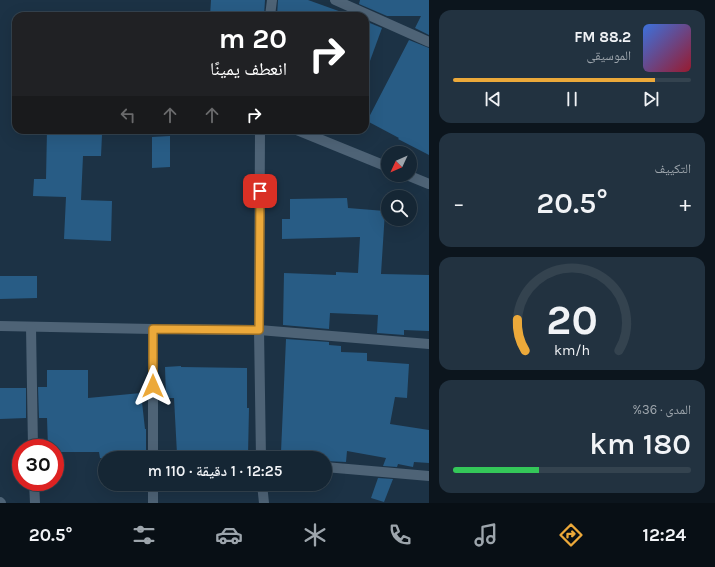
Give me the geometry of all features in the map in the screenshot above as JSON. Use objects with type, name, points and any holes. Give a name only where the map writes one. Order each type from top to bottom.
[{"type":"street","points":[[270,12],[272,0]]},
{"type":"street","points":[[335,0],[346,2],[367,12]]},
{"type":"street","points":[[369,13],[429,42]]},
{"type":"street","points":[[260,134],[259,330],[261,451]]},
{"type":"street","points":[[307,134],[381,164]]},
{"type":"street","points":[[417,179],[429,184]]},
{"type":"street","points":[[0,326],[259,330],[429,344]]},
{"type":"street","points":[[31,327],[33,439]]},
{"type":"street","points":[[153,329],[153,451]]},
{"type":"street","points":[[332,468],[429,476]]},
{"type":"street","points":[[34,491],[35,503]]},
{"type":"street","points":[[153,491],[153,503]]},
{"type":"street","points":[[263,491],[264,503]]},
{"type":"building","points":[[211,0],[265,0],[264,12],[210,12]]},
{"type":"building","points":[[278,0],[308,0],[341,12],[277,12]]},
{"type":"building","points":[[360,0],[429,0],[429,35],[415,28],[421,16],[387,16],[359,4]]},
{"type":"building","points":[[369,23],[382,28],[369,64]]},
{"type":"building","points":[[409,40],[429,48],[429,155],[417,149],[417,146],[412,146],[369,122],[369,117]]},
{"type":"building","points":[[47,134],[102,135],[101,156],[83,156],[81,200],[112,201],[111,241],[64,239],[66,197],[33,196],[34,179],[46,179]]},
{"type":"building","points":[[170,136],[170,167],[152,168],[152,137]]},
{"type":"building","points":[[347,198],[348,208],[381,211],[381,226],[384,226],[381,274],[429,275],[429,331],[404,330],[404,335],[377,333],[378,315],[330,313],[329,329],[283,325],[284,273],[336,275],[336,272],[358,273],[360,237],[282,239],[282,219],[290,219],[290,199]]},
{"type":"building","points":[[0,276],[37,276],[37,298],[0,299]]},
{"type":"building","points":[[286,339],[329,342],[329,345],[341,346],[341,352],[367,353],[367,361],[409,364],[407,398],[395,397],[390,424],[429,430],[429,463],[414,462],[413,467],[398,464],[397,467],[383,466],[386,458],[347,451],[346,462],[332,461],[332,451],[281,451]]},
{"type":"building","points":[[165,367],[247,368],[247,408],[249,408],[248,451],[177,451],[174,398],[166,398]]},
{"type":"building","points":[[47,370],[88,370],[88,398],[141,393],[146,429],[146,451],[64,452],[64,439],[48,439],[47,418],[39,418],[38,387],[47,387]]},
{"type":"building","points":[[0,388],[26,388],[26,418],[0,419]]},
{"type":"building","points":[[378,478],[393,479],[384,502],[371,498]]},
{"type":"route","points":[[153,386],[153,329],[259,330],[260,191]]}]
